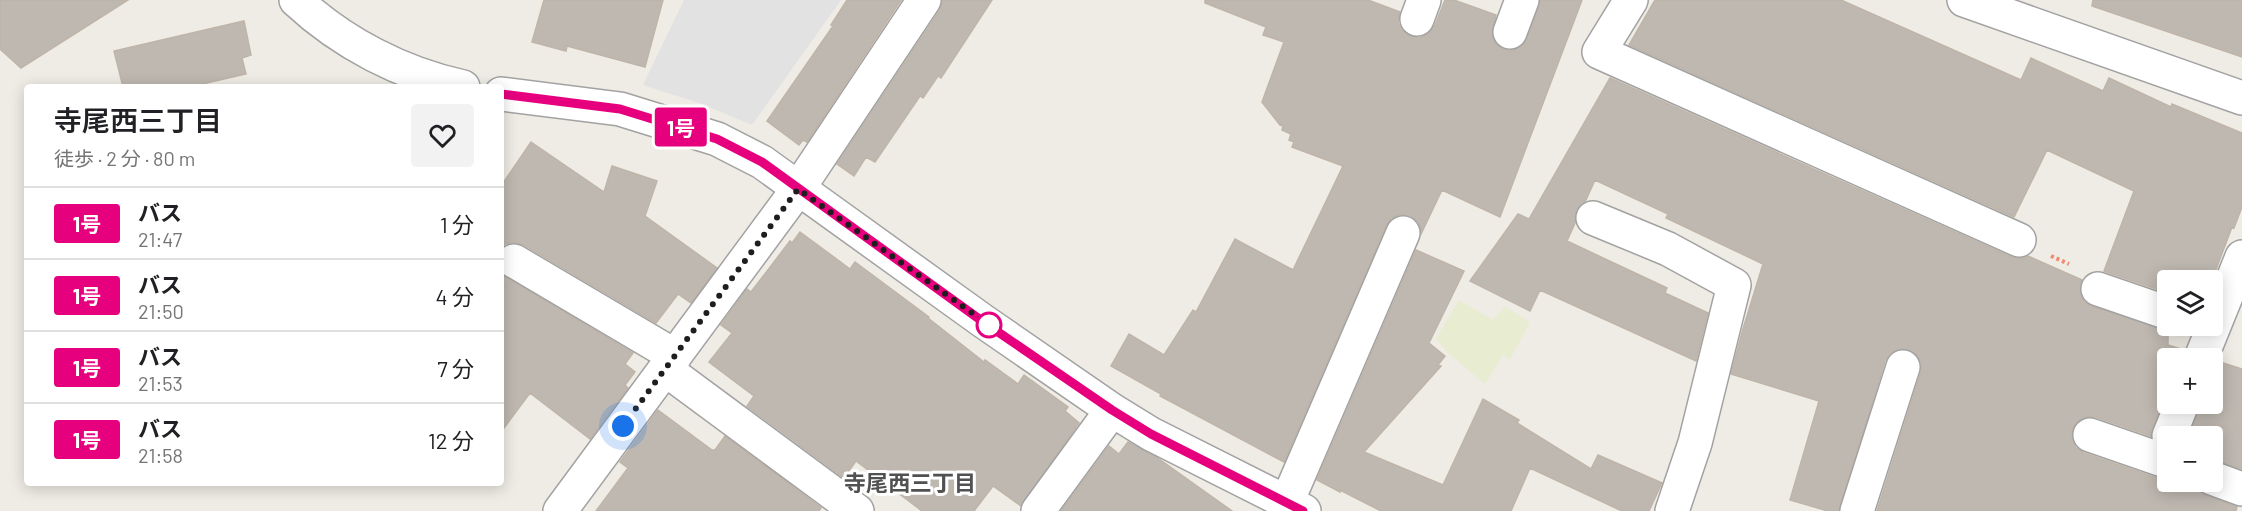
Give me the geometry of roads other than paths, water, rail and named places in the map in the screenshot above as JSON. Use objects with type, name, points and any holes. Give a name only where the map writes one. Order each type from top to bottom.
[{"type":"street","points":[[297,0],[319,20],[368,52],[418,74],[453,84]]},
{"type":"street","points":[[569,508],[670,362],[798,189],[924,0]]},
{"type":"street","points":[[1510,32],[1522,0]]},
{"type":"street","points":[[1631,0],[1599,52],[2019,240]]},
{"type":"street","points":[[1964,0],[2242,98]]},
{"type":"street","points":[[504,94],[620,109],[717,139],[762,162],[982,321],[1112,410],[1151,434],[1295,506],[1403,233]]},
{"type":"street","points":[[1593,218],[1668,249],[1734,285],[1695,443],[1672,511]]},
{"type":"street","points":[[2205,338],[2242,256]]},
{"type":"street","points":[[514,261],[614,318],[857,511]]},
{"type":"street","points":[[2098,290],[2157,310]]},
{"type":"street","points":[[1857,511],[1903,367]]},
{"type":"street","points":[[1038,511],[1112,410]]},
{"type":"street","points":[[2090,435],[2157,447]]},
{"type":"street","points":[[2223,482],[2242,489]]},
{"type":"district","name":"寺尾西三丁目","points":[[910,482]]}]
